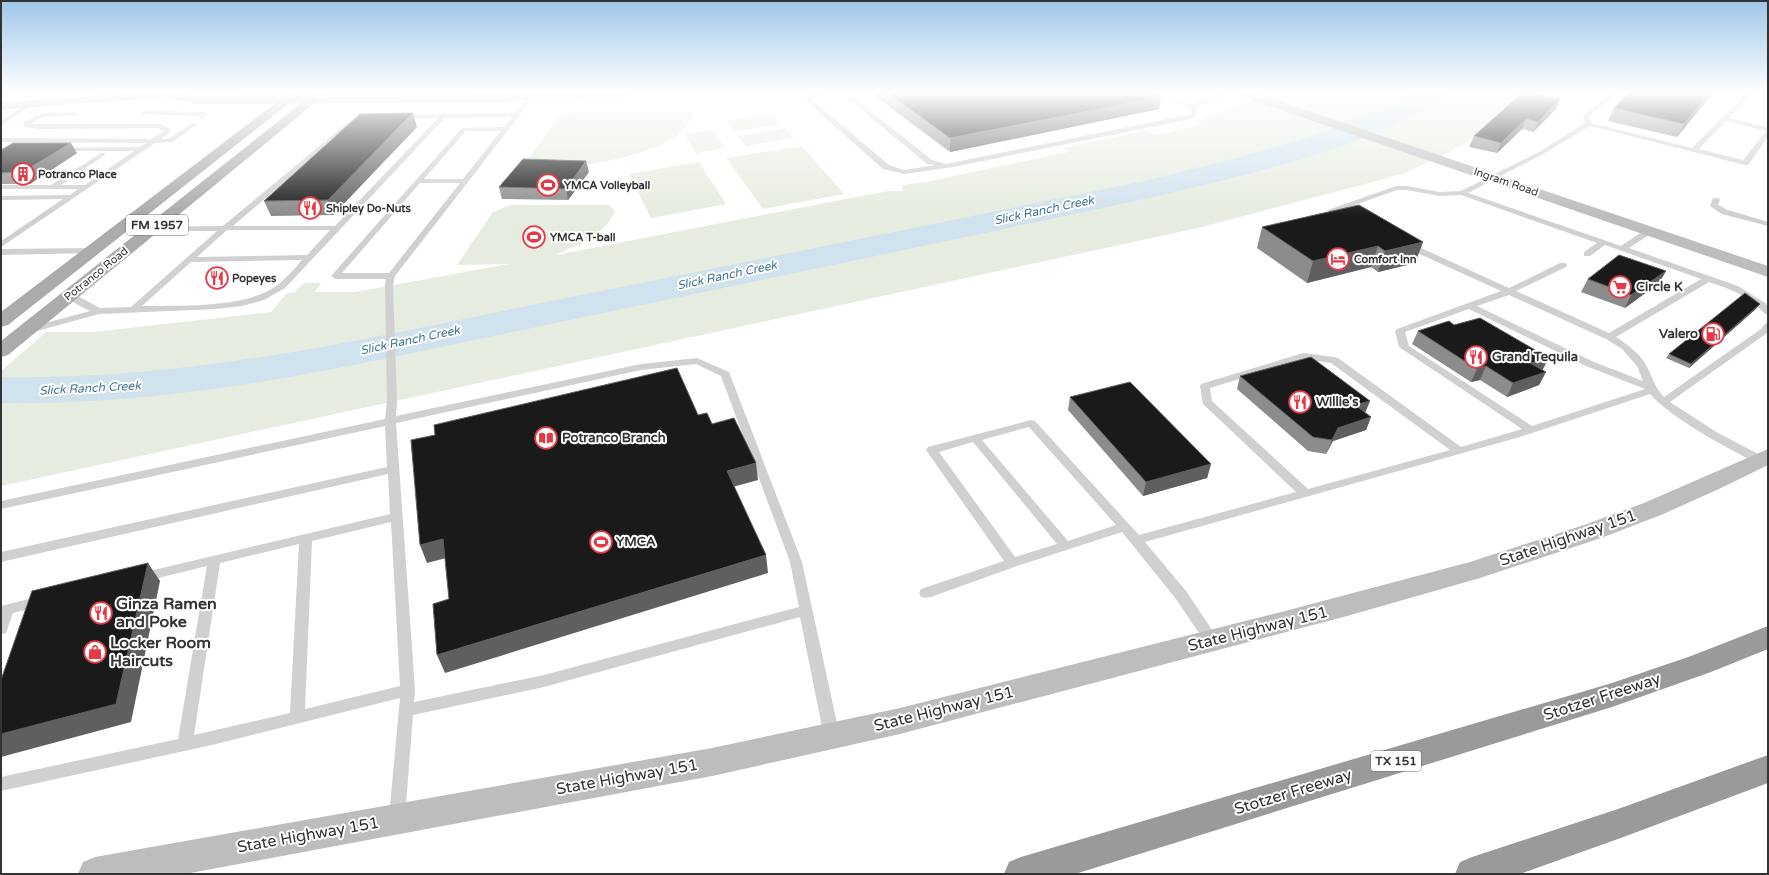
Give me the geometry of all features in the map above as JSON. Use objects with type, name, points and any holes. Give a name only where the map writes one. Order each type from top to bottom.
[{"type":"highway","name":"Stotzer Freeway","points":[[1021,874],[1612,695],[1701,664],[1768,637]]},
{"type":"highway","points":[[1472,874],[1632,820],[1768,769]]},
{"type":"main road","name":"Potranco Road","points":[[1,321],[243,134]]},
{"type":"main road","name":"Potranco Road","points":[[1,351],[270,134]]},
{"type":"main road","name":"Ingram Road","points":[[1375,134],[1439,153],[1507,170],[1768,257]]},
{"type":"main road","name":"Ingram Road","points":[[1389,134],[1439,153],[1493,177],[1768,272]]},
{"type":"main road","name":"State Highway 151","points":[[95,874],[712,762],[832,737],[1373,599],[1502,561],[1582,535],[1631,516],[1696,489],[1764,458]]},
{"type":"lane","points":[[1,245],[164,134]]},
{"type":"lane","points":[[1,140],[170,140],[180,134]]},
{"type":"lane","points":[[133,310],[225,228],[338,134]]},
{"type":"lane","points":[[25,332],[99,311],[216,306],[242,303],[261,298],[282,286],[426,134]]},
{"type":"lane","points":[[390,281],[335,276],[460,134]]},
{"type":"lane","points":[[397,818],[408,690],[390,421],[392,401],[390,281],[502,134]]},
{"type":"lane","points":[[848,134],[886,167],[904,172],[953,165],[1108,134]]},
{"type":"lane","points":[[895,134],[930,162],[953,165]]},
{"type":"lane","points":[[1346,217],[1332,210],[1396,188],[1407,188],[1440,194],[1462,192],[1507,170],[1574,134]]},
{"type":"lane","points":[[1629,134],[1746,162],[1767,134]]},
{"type":"lane","points":[[1694,150],[1711,134]]},
{"type":"lane","points":[[4,149],[18,140]]},
{"type":"lane","points":[[50,149],[141,149]]},
{"type":"lane","points":[[53,187],[103,154]]},
{"type":"lane","points":[[418,181],[465,181]]},
{"type":"lane","points":[[1,187],[86,187]]},
{"type":"lane","points":[[1462,192],[1735,288],[1751,297],[1768,312]]},
{"type":"lane","points":[[1,198],[71,197]]},
{"type":"lane","points":[[1716,200],[1714,206],[1722,211],[1768,224]]},
{"type":"lane","points":[[152,229],[337,228]]},
{"type":"lane","points":[[1622,249],[1649,231]]},
{"type":"lane","points":[[1587,254],[1604,242]]},
{"type":"lane","points":[[1402,243],[1609,337],[1625,347],[1635,356],[1642,366],[1651,389],[1663,402],[1714,434],[1764,458]]},
{"type":"lane","points":[[1,252],[92,251]]},
{"type":"lane","points":[[189,260],[309,257]]},
{"type":"lane","points":[[1530,430],[1404,347],[1400,331],[1508,292],[1563,265]]},
{"type":"lane","points":[[1609,337],[1708,279]]},
{"type":"lane","points":[[70,295],[79,302],[99,311]]},
{"type":"lane","points":[[1469,306],[1590,364],[1651,389]]},
{"type":"lane","points":[[1663,402],[1764,331],[1768,326]]},
{"type":"lane","points":[[1304,492],[1207,402],[1205,386],[1303,356],[1334,360],[1458,450]]},
{"type":"lane","points":[[1,505],[641,366],[696,361],[725,374],[727,378],[796,562],[832,737]]},
{"type":"lane","points":[[1136,540],[1530,430],[1651,389]]},
{"type":"lane","points":[[1012,562],[932,450],[1031,423],[1125,527],[1181,594],[1212,641]]},
{"type":"lane","points":[[975,438],[1065,546]]},
{"type":"lane","points":[[1,557],[393,469]]},
{"type":"lane","points":[[130,580],[396,517]]},
{"type":"lane","points":[[926,593],[1012,562],[1125,527]]},
{"type":"lane","points":[[297,718],[306,538]]},
{"type":"lane","points":[[184,744],[214,560]]},
{"type":"lane","points":[[1,628],[4,610],[54,598]]},
{"type":"lane","points":[[406,710],[544,681],[806,610]]},
{"type":"lane","points":[[1,784],[297,718],[408,690]]},
{"type":"shaded area","points":[[546,134],[679,134],[662,144],[648,150],[615,159],[585,165],[561,167],[522,167]]},
{"type":"shaded area","points":[[684,134],[715,134],[725,148],[696,153]]},
{"type":"shaded area","points":[[751,134],[791,134],[794,138],[746,146],[738,136]]},
{"type":"shaded area","points":[[1129,134],[1480,134],[1457,148],[1403,174],[1198,228],[1,486],[1,371],[46,332],[94,332],[271,312],[286,294],[295,292],[304,283],[321,283],[315,292],[355,292],[509,264],[457,265],[493,212],[510,205],[610,205],[615,212],[607,225],[588,240],[556,255],[851,198],[889,191],[903,191],[902,185],[926,182],[1068,152],[1063,148]]},
{"type":"shaded area","points":[[802,146],[844,194],[763,209],[726,158]]},
{"type":"shaded area","points":[[699,162],[726,204],[651,218],[629,174]]},
{"type":"building","points":[[338,134],[393,134],[328,200],[264,201]]},
{"type":"building","points":[[944,134],[971,134],[950,138]]},
{"type":"building","points":[[1476,134],[1511,134],[1501,143],[1474,136]]},
{"type":"building","points":[[13,143],[71,143],[23,172],[1,173],[1,150]]},
{"type":"building","points":[[523,159],[586,161],[566,189],[499,187]]},
{"type":"building","points":[[1359,205],[1423,242],[1385,251],[1378,246],[1313,261],[1262,227]]},
{"type":"building","points":[[1619,255],[1666,271],[1631,295],[1588,279]]},
{"type":"building","name":"Valero","points":[[1745,293],[1760,304],[1691,364],[1669,354]]},
{"type":"building","points":[[1480,318],[1549,358],[1530,363],[1546,372],[1513,383],[1486,366],[1477,369],[1418,331],[1449,321],[1454,325]]},
{"type":"building","name":"Willie's","points":[[1311,357],[1370,401],[1355,405],[1371,417],[1338,428],[1332,440],[1313,437],[1240,376]]},
{"type":"building","points":[[677,368],[698,415],[707,413],[712,424],[734,418],[756,463],[727,471],[766,555],[437,655],[433,604],[449,599],[443,539],[420,545],[411,440],[435,435],[434,425]]},
{"type":"building","points":[[1130,382],[1211,464],[1146,482],[1070,397]]},
{"type":"building","points":[[148,563],[116,704],[1,734],[1,680],[32,591]]},
{"type":"waterway","name":"Slick Ranch Creek","points":[[1,390],[54,391],[127,387],[260,371],[395,345],[1149,189],[1261,161],[1348,134]]},
{"type":"place","name":"Potranco Place","points":[[23,174]]},
{"type":"place","name":"YMCA Volleyball","points":[[548,185]]},
{"type":"place","name":"Shipley Do-Nuts","points":[[310,208]]},
{"type":"place","name":"YMCA T-ball","points":[[534,237]]},
{"type":"place","name":"Comfort Inn","points":[[1338,259]]},
{"type":"place","name":"Popeyes","points":[[217,278]]},
{"type":"place","name":"Circle K","points":[[1620,287]]},
{"type":"place","name":"Valero","points":[[1713,334]]},
{"type":"place","name":"Grand Tequila","points":[[1476,357]]},
{"type":"place","name":"Willie's","points":[[1300,402]]},
{"type":"place","name":"Potranco Branch","points":[[546,438]]},
{"type":"place","name":"YMCA","points":[[601,542]]},
{"type":"place","name":"Ginza Ramen and Poke","points":[[101,613]]},
{"type":"place","name":"Locker Room Haircuts","points":[[95,652]]}]
